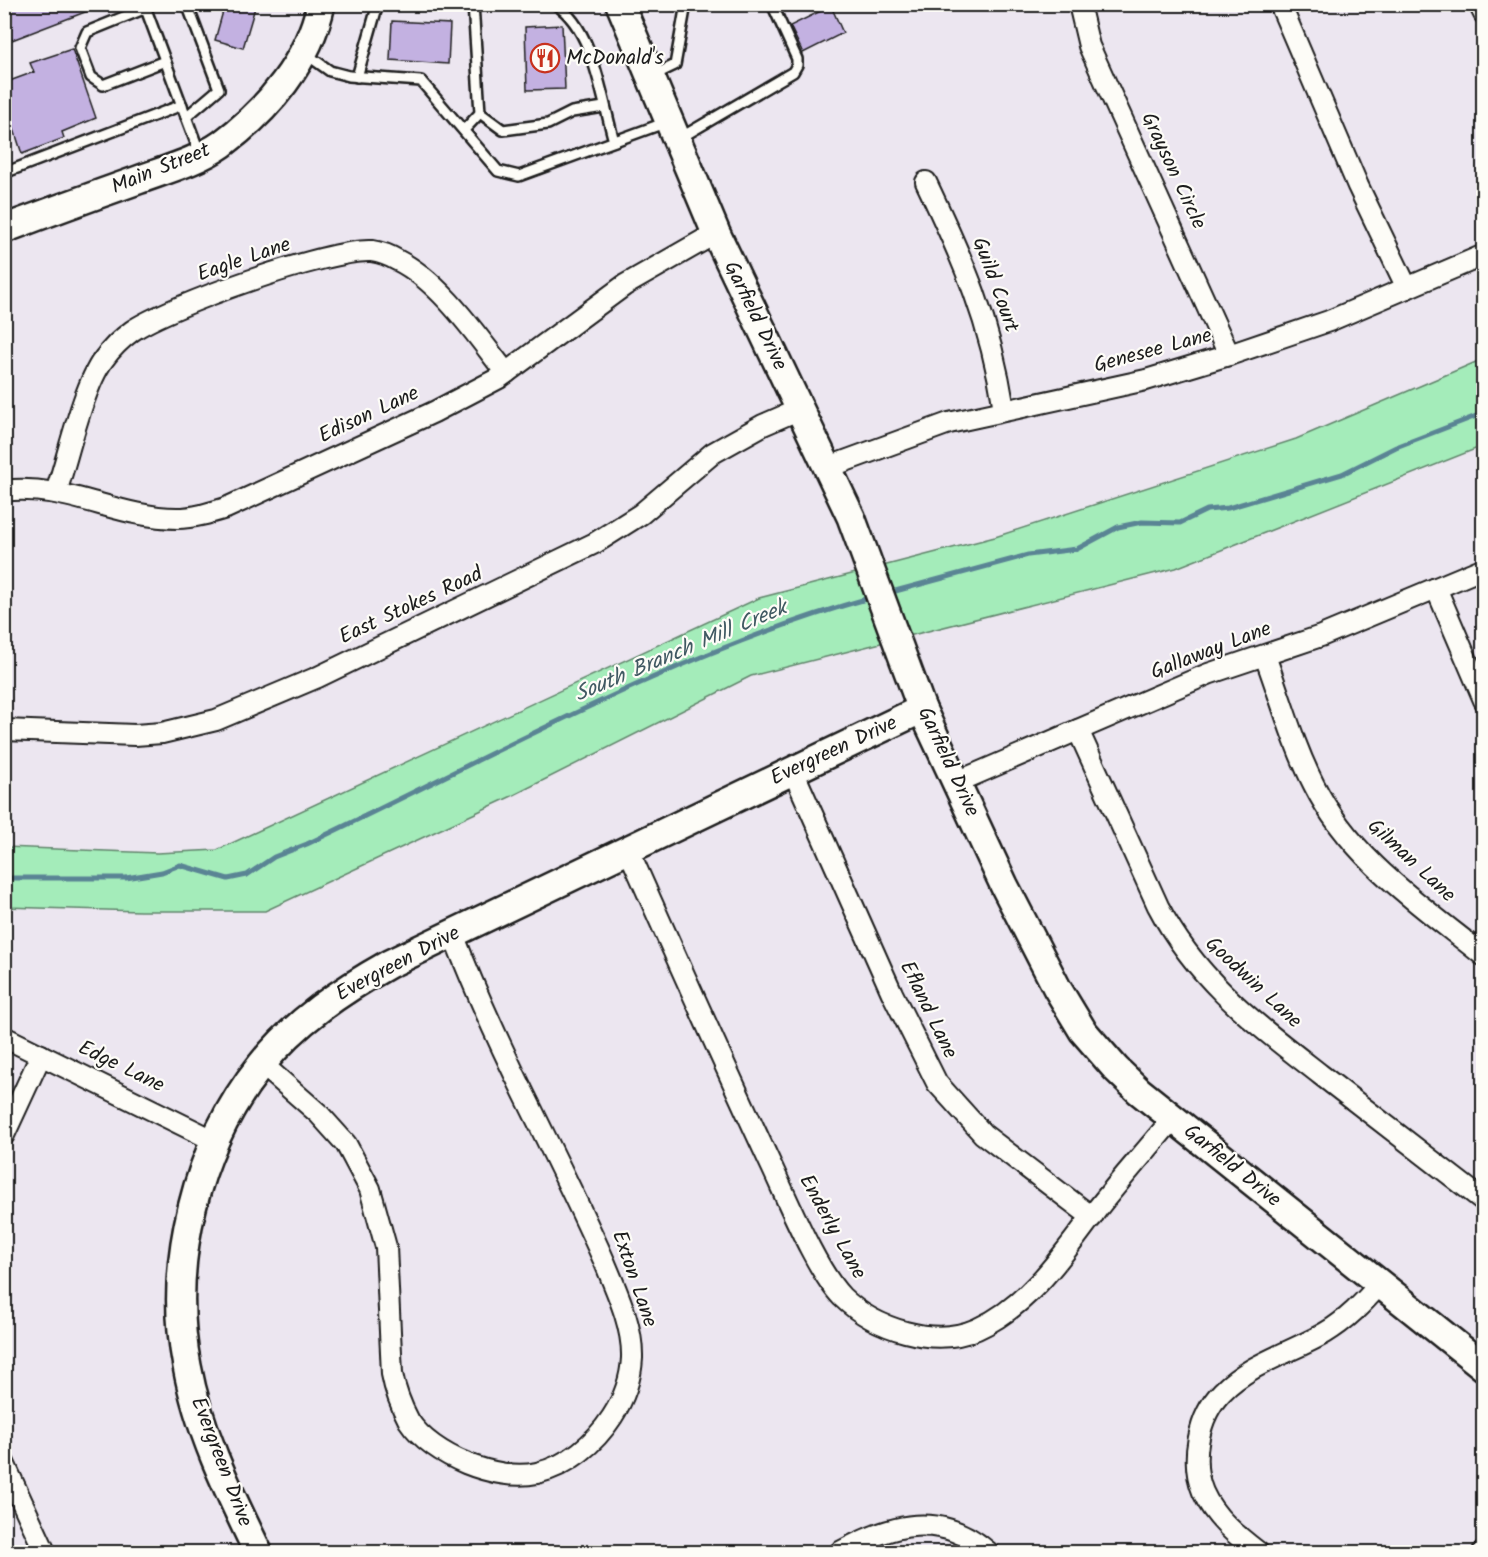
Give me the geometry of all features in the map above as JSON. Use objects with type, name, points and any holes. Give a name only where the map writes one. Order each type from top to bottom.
[{"type":"street","name":"Main Street","points":[[4,229],[221,145],[255,115],[285,82],[303,52],[321,4]]},
{"type":"street","name":"Garfield Drive","points":[[620,4],[716,234],[851,517],[922,709],[1004,885],[1057,988],[1083,1031],[1116,1069],[1215,1154],[1484,1367]]},
{"type":"street","name":"Grayson Circle","points":[[1079,4],[1089,46],[1229,355]]},
{"type":"street","points":[[1280,4],[1359,186],[1407,288]]},
{"type":"street","points":[[1479,4],[1484,14]]},
{"type":"street","name":"Guild Court","points":[[926,182],[960,253],[979,301],[994,351],[1004,409]]},
{"type":"street","name":"Edison Lane","points":[[4,491],[22,489],[56,492],[153,516],[177,518],[201,516],[226,508],[457,400],[506,373],[626,285],[716,234]]},
{"type":"street","name":"Eagle Lane","points":[[56,492],[93,378],[116,344],[133,331],[175,310],[324,258],[373,251],[416,270],[474,332],[506,373]]},
{"type":"street","name":"Genesee Lane","points":[[826,468],[905,437],[1004,409],[1146,380],[1229,355],[1329,321],[1484,255]]},
{"type":"street","name":"East Stokes Road","points":[[4,730],[135,735],[180,730],[216,720],[335,669],[595,543],[641,514],[713,453],[763,425],[800,410]]},
{"type":"street","name":"Gallaway Lane","points":[[957,782],[1208,674],[1321,636],[1484,567]]},
{"type":"street","points":[[1436,588],[1484,700]]},
{"type":"street","name":"Gilman Lane","points":[[1265,656],[1306,768],[1335,819],[1374,866],[1484,956]]},
{"type":"street","name":"Evergreen Drive","points":[[258,1552],[204,1429],[182,1337],[181,1286],[185,1244],[201,1180],[215,1141],[242,1091],[262,1064],[284,1040],[333,997],[389,964],[922,709]]},
{"type":"street","name":"Goodwin Lane","points":[[1078,730],[1158,906],[1175,937],[1201,972],[1302,1060],[1484,1201]]},
{"type":"street","name":"Efland Lane","points":[[793,771],[892,993],[937,1083],[983,1134],[1092,1217]]},
{"type":"street","name":"Enderly Lane","points":[[628,849],[739,1100],[830,1283],[856,1309],[893,1328],[934,1337],[976,1330],[1014,1308],[1173,1118]]},
{"type":"street","name":"Exton Lane","points":[[262,1064],[319,1114],[346,1144],[370,1189],[386,1247],[392,1374],[395,1390],[410,1422],[438,1449],[475,1467],[517,1475],[538,1473],[574,1456],[604,1430],[624,1396],[632,1358],[631,1338],[619,1297],[591,1231],[476,993],[453,934]]},
{"type":"street","name":"Edge Lane","points":[[4,1037],[215,1141]]},
{"type":"street","points":[[4,1134],[41,1055]]},
{"type":"street","points":[[1258,1552],[1223,1522],[1203,1491],[1197,1463],[1202,1424],[1221,1393],[1280,1354],[1325,1333],[1343,1321],[1380,1284]]},
{"type":"street","points":[[4,1463],[45,1552]]},
{"type":"street","points":[[840,1552],[870,1537],[902,1527],[935,1525],[958,1531],[988,1552]]},
{"type":"lane","points":[[186,117],[219,88],[187,4]]},
{"type":"lane","points":[[357,77],[378,4]]},
{"type":"lane","points":[[464,130],[480,113],[473,4]]},
{"type":"lane","points":[[555,4],[567,11],[589,48],[614,141]]},
{"type":"lane","points":[[650,77],[675,65],[686,4]]},
{"type":"lane","points":[[303,52],[330,71],[357,77],[421,81],[498,171],[519,176],[614,141],[673,131],[793,72],[797,65],[796,58],[772,4]]},
{"type":"lane","points":[[165,61],[103,85],[91,77],[80,48],[87,32],[145,6],[200,154]]},
{"type":"lane","points":[[480,113],[502,130],[548,124],[572,112],[603,102]]},
{"type":"lane","points":[[4,173],[182,105]]},
{"type":"green space","points":[[1483,359],[1483,446],[1176,568],[751,676],[512,796],[265,911],[140,911],[5,907],[5,847],[157,853],[217,850],[759,598],[995,537],[1296,439]]},
{"type":"building","points":[[4,4],[106,4],[12,40],[4,21]]},
{"type":"building","points":[[225,4],[256,4],[243,48],[215,40]]},
{"type":"building","points":[[831,6],[843,33],[803,53],[790,26]]},
{"type":"building","points":[[392,21],[450,24],[448,64],[390,60]]},
{"type":"building","name":"McDonald's","points":[[562,25],[565,89],[527,90],[525,27]]},
{"type":"building","points":[[72,49],[96,118],[62,132],[64,138],[22,154],[4,98],[4,83],[34,72],[30,63]]},
{"type":"waterway","name":"South Branch Mill Creek","points":[[888,593],[1028,555],[1077,549],[1118,527],[1142,522],[1180,523],[1207,510],[1228,508],[1342,474],[1396,447],[1484,413]]},
{"type":"waterway","name":"South Branch Mill Creek","points":[[4,878],[126,878],[162,872],[180,865],[228,879],[247,875],[274,857],[307,844],[656,676],[728,646],[873,597]]},
{"type":"place","name":"McDonald's","points":[[545,58]]}]
